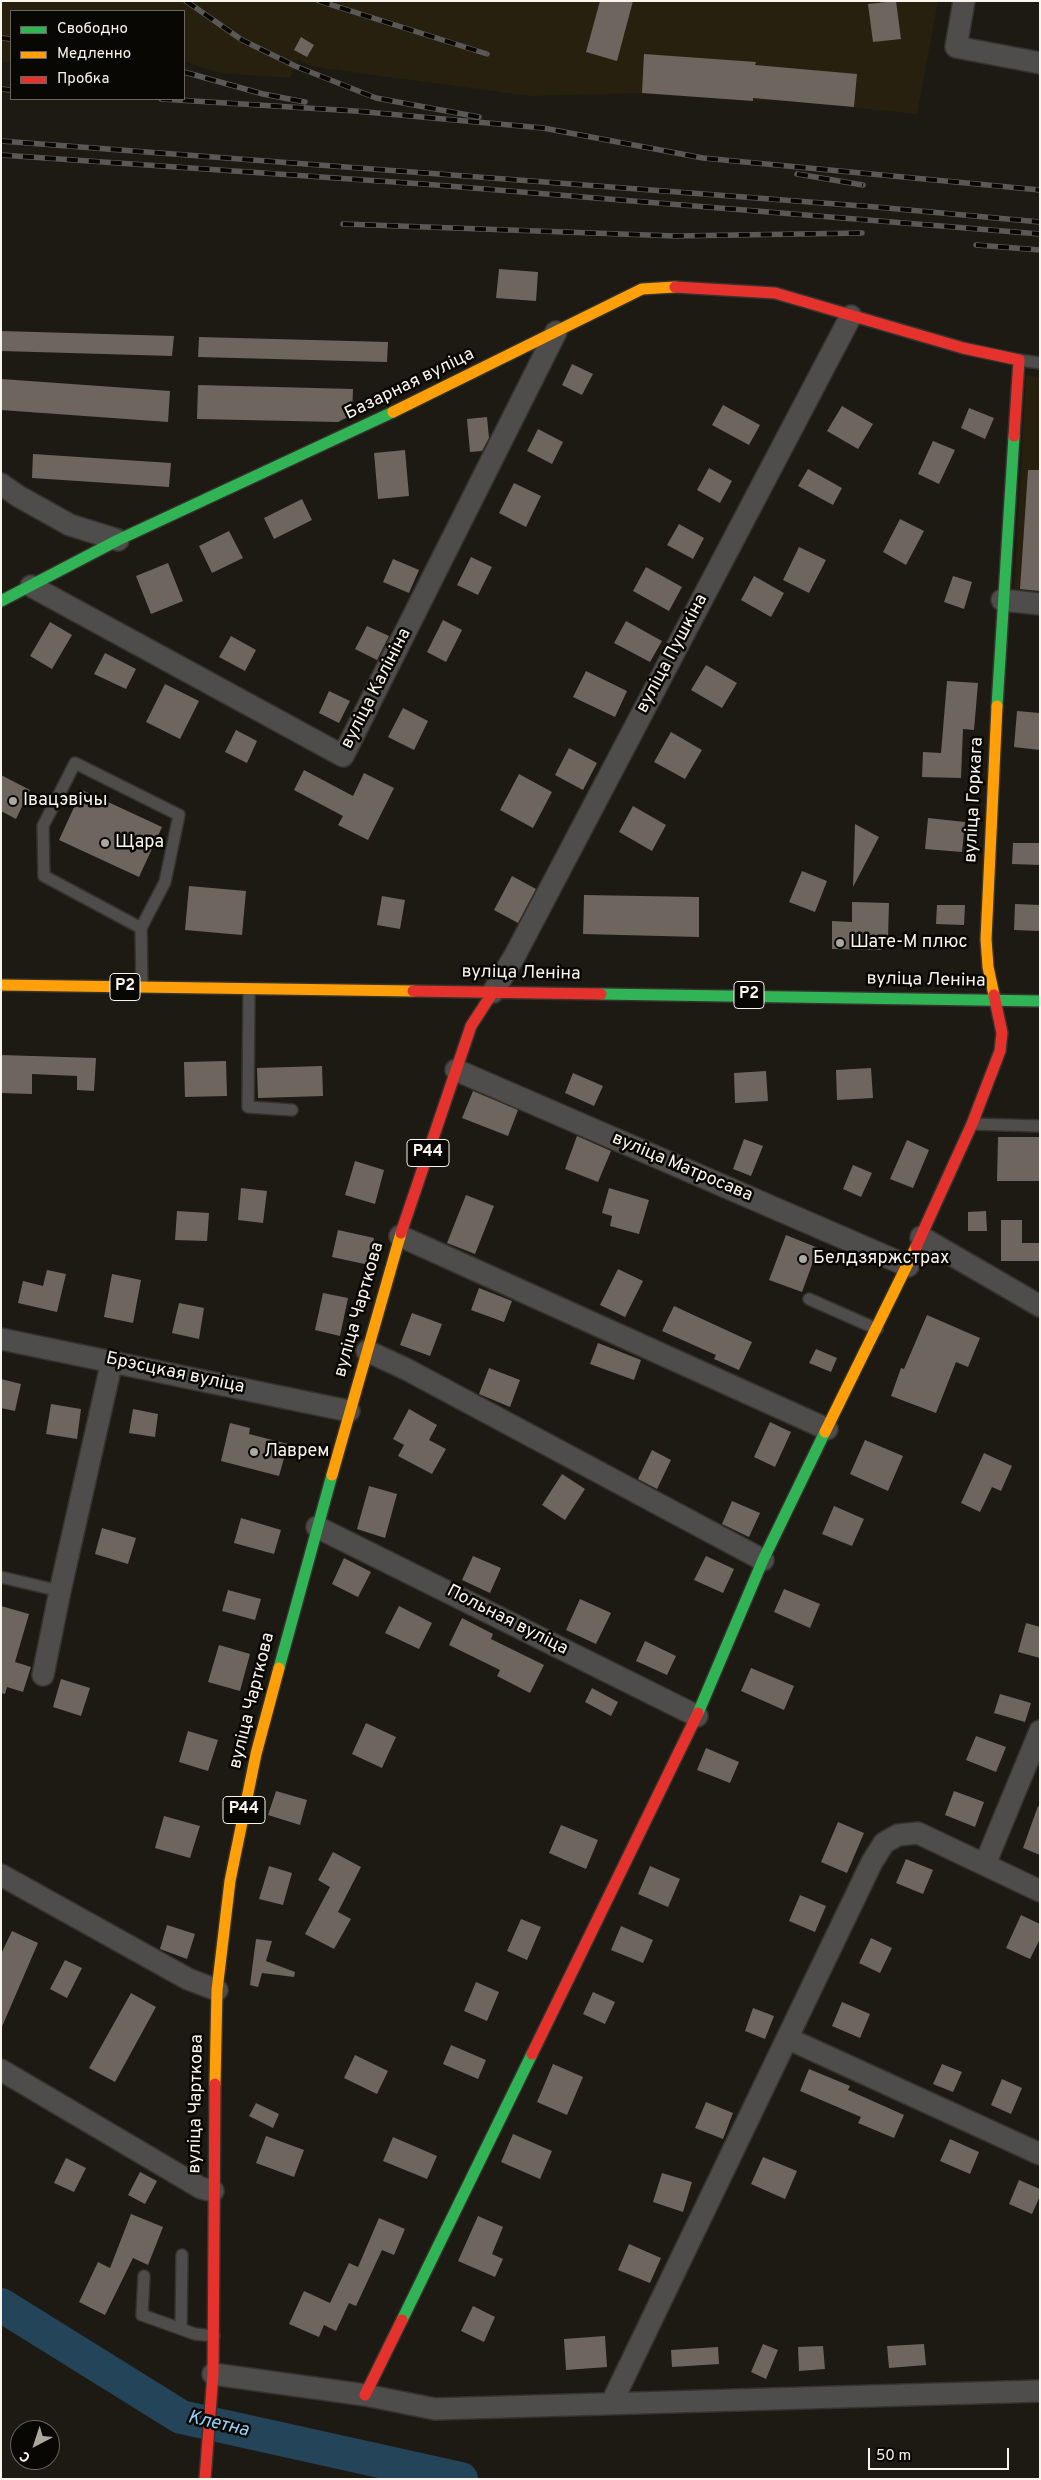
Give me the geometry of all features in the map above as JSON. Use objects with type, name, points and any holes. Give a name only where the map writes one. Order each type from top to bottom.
[{"type":"street","points":[[964,1],[956,46],[1040,63]]},
{"type":"street","name":"Базарная вуліца","points":[[1,601],[118,540],[341,438],[642,289],[682,286],[775,293],[962,348],[1019,360]]},
{"type":"street","name":"вуліца Пушкіна","points":[[493,992],[514,957],[850,316]]},
{"type":"street","name":"вуліца Калініна","points":[[31,586],[343,756],[556,332]]},
{"type":"street","name":"вуліца Горкага","points":[[365,2395],[697,1716],[763,1560],[908,1266],[972,1124],[1000,1051],[1002,1033],[988,967],[986,940],[1002,600],[1019,360]]},
{"type":"street","points":[[1,484],[18,496],[70,525],[118,540]]},
{"type":"street","points":[[1002,600],[1040,604]]},
{"type":"street","name":"вуліца Леніна","points":[[1,986],[1040,1001]]},
{"type":"street","name":"вуліца Чарткова","points":[[205,2479],[212,2403],[214,2336],[212,2192],[217,1990],[230,1881],[256,1754],[316,1527],[400,1236],[471,1026],[493,992]]},
{"type":"street","name":"вуліца Матросава","points":[[456,1070],[908,1266]]},
{"type":"street","points":[[400,1236],[827,1429]]},
{"type":"street","points":[[921,1237],[1040,1306]]},
{"type":"street","name":"Брэсцкая вуліца","points":[[1,1339],[349,1411]]},
{"type":"street","points":[[367,1351],[415,1374],[763,1560]]},
{"type":"street","points":[[43,1675],[112,1361]]},
{"type":"street","name":"Польная вуліца","points":[[316,1527],[697,1716]]},
{"type":"street","points":[[985,1864],[1040,1732]]},
{"type":"street","points":[[612,2402],[789,2038],[872,1862],[884,1843],[898,1835],[918,1833],[1040,1891]]},
{"type":"street","points":[[1,1875],[188,1979],[217,1990]]},
{"type":"street","points":[[789,2038],[1040,2154]]},
{"type":"street","points":[[1,2070],[201,2188],[212,2192]]},
{"type":"street","points":[[213,2374],[365,2395],[435,2409],[612,2402],[1040,2391]]},
{"type":"lane","points":[[1019,360],[1040,363]]},
{"type":"lane","points":[[141,928],[44,876],[43,826],[75,763],[179,815],[165,882],[141,928],[142,987]]},
{"type":"lane","points":[[250,989],[248,1107],[292,1110]]},
{"type":"lane","points":[[972,1124],[1040,1126]]},
{"type":"lane","points":[[809,1299],[876,1329]]},
{"type":"lane","points":[[1,1577],[60,1591]]},
{"type":"lane","points":[[181,2329],[182,2255]]},
{"type":"lane","points":[[144,2276],[142,2315],[204,2336],[214,2336]]},
{"type":"shaded area","points":[[1,1],[938,1],[917,114],[778,100],[753,101],[642,93],[531,96],[314,67],[298,59],[290,78],[219,73],[185,61],[185,10],[10,10],[10,63],[1,62]]},
{"type":"shaded area","points":[[1026,375],[1040,377],[1040,615],[1013,612]]},
{"type":"building","points":[[600,1],[633,1],[617,61],[586,52]]},
{"type":"building","points":[[896,1],[901,39],[873,42],[868,4]]},
{"type":"building","points":[[301,37],[314,45],[307,57],[294,50]]},
{"type":"building","points":[[644,54],[756,62],[755,65],[857,74],[854,107],[753,98],[753,101],[642,93]]},
{"type":"building","points":[[499,269],[538,272],[536,301],[496,298]]},
{"type":"building","points":[[1,331],[174,336],[172,356],[1,351]]},
{"type":"building","points":[[199,337],[388,342],[387,362],[198,357]]},
{"type":"building","points":[[572,364],[593,374],[582,395],[562,385]]},
{"type":"building","points":[[1,379],[170,391],[168,422],[1,410]]},
{"type":"building","points":[[198,385],[353,389],[352,415],[338,422],[197,419]]},
{"type":"building","points":[[723,405],[760,425],[749,445],[712,425]]},
{"type":"building","points":[[842,406],[873,424],[858,449],[827,431]]},
{"type":"building","points":[[969,408],[994,418],[985,439],[961,428]]},
{"type":"building","points":[[487,417],[489,438],[482,451],[470,452],[467,419]]},
{"type":"building","points":[[538,429],[563,442],[552,464],[527,451]]},
{"type":"building","points":[[933,441],[955,450],[939,484],[918,474]]},
{"type":"building","points":[[405,450],[409,496],[378,499],[374,453]]},
{"type":"building","points":[[33,454],[171,463],[169,487],[32,478]]},
{"type":"building","points":[[709,468],[732,481],[720,503],[697,490]]},
{"type":"building","points":[[808,469],[842,488],[833,505],[798,486]]},
{"type":"building","points":[[1028,470],[1040,470],[1040,591],[1020,589]]},
{"type":"building","points":[[514,483],[541,496],[526,527],[499,513]]},
{"type":"building","points":[[302,499],[312,520],[274,539],[264,518]]},
{"type":"building","points":[[900,519],[924,531],[906,565],[883,552]]},
{"type":"building","points":[[679,524],[704,538],[693,559],[667,545]]},
{"type":"building","points":[[229,531],[243,558],[212,573],[199,546]]},
{"type":"building","points":[[799,547],[826,560],[809,593],[783,580]]},
{"type":"building","points":[[471,557],[492,567],[478,595],[457,585]]},
{"type":"building","points":[[393,559],[419,570],[409,593],[383,582]]},
{"type":"building","points":[[168,563],[183,601],[151,614],[136,576]]},
{"type":"building","points":[[646,567],[682,587],[669,611],[633,591]]},
{"type":"building","points":[[754,576],[784,593],[771,617],[741,600]]},
{"type":"building","points":[[953,576],[972,582],[964,609],[944,602]]},
{"type":"building","points":[[443,620],[462,630],[446,662],[427,652]]},
{"type":"building","points":[[626,621],[662,641],[650,662],[614,643]]},
{"type":"building","points":[[50,622],[72,635],[52,669],[30,656]]},
{"type":"building","points":[[367,626],[389,636],[377,660],[355,649]]},
{"type":"building","points":[[231,636],[256,650],[245,671],[219,657]]},
{"type":"building","points":[[105,653],[136,669],[126,689],[94,674]]},
{"type":"building","points":[[706,665],[737,683],[722,708],[691,690]]},
{"type":"building","points":[[586,671],[627,691],[615,717],[573,697]]},
{"type":"building","points":[[947,681],[978,683],[974,730],[963,729],[961,778],[922,777],[923,752],[941,753]]},
{"type":"building","points":[[165,684],[199,701],[180,739],[146,722]]},
{"type":"building","points":[[329,691],[350,701],[339,723],[319,713]]},
{"type":"building","points":[[403,708],[428,721],[414,750],[388,737]]},
{"type":"building","points":[[1017,711],[1040,713],[1040,750],[1014,747]]},
{"type":"building","points":[[236,730],[257,741],[247,763],[225,752]]},
{"type":"building","points":[[671,732],[702,750],[685,779],[654,762]]},
{"type":"building","points":[[569,748],[597,763],[583,790],[555,775]]},
{"type":"building","points":[[304,770],[353,796],[364,773],[394,788],[368,840],[338,825],[343,816],[294,790]]},
{"type":"building","points":[[519,774],[552,792],[533,828],[500,810]]},
{"type":"building","name":"Івацэвічы","points":[[1,775],[30,790],[16,819],[1,811]]},
{"type":"building","points":[[82,790],[162,827],[139,877],[59,840]]},
{"type":"building","points":[[633,806],[666,825],[652,851],[619,832]]},
{"type":"building","points":[[928,818],[965,822],[962,852],[925,849]]},
{"type":"building","points":[[855,824],[879,837],[853,887]]},
{"type":"building","points":[[1013,843],[1040,843],[1040,865],[1012,864]]},
{"type":"building","points":[[802,871],[827,881],[815,912],[789,902]]},
{"type":"building","points":[[512,876],[536,889],[518,923],[494,910]]},
{"type":"building","points":[[189,886],[246,891],[242,935],[185,930]]},
{"type":"building","points":[[584,895],[699,897],[699,937],[583,934]]},
{"type":"building","points":[[382,896],[405,900],[400,929],[377,925]]},
{"type":"building","points":[[852,902],[889,903],[888,939],[883,939],[882,950],[832,949],[832,921],[852,922]]},
{"type":"building","points":[[1015,904],[1040,905],[1040,931],[1014,930]]},
{"type":"building","points":[[937,905],[965,905],[964,925],[936,924]]},
{"type":"building","points":[[1,1055],[96,1058],[94,1091],[77,1090],[77,1076],[32,1074],[32,1094],[1,1093]]},
{"type":"building","points":[[226,1061],[227,1096],[185,1097],[184,1062]]},
{"type":"building","points":[[322,1066],[323,1096],[258,1098],[257,1068]]},
{"type":"building","points":[[871,1068],[873,1098],[837,1100],[836,1070]]},
{"type":"building","points":[[766,1071],[768,1101],[735,1103],[734,1073]]},
{"type":"building","points":[[573,1073],[603,1086],[594,1106],[565,1093]]},
{"type":"building","points":[[473,1091],[518,1110],[508,1136],[462,1118]]},
{"type":"building","points":[[577,1136],[611,1151],[598,1182],[565,1169]]},
{"type":"building","points":[[998,1137],[1040,1137],[1040,1181],[997,1181]]},
{"type":"building","points":[[744,1139],[763,1146],[751,1176],[733,1169]]},
{"type":"building","points":[[907,1140],[929,1150],[913,1188],[890,1179]]},
{"type":"building","points":[[355,1161],[384,1170],[375,1204],[345,1195]]},
{"type":"building","points":[[853,1165],[872,1173],[861,1197],[843,1189]]},
{"type":"building","points":[[241,1188],[267,1191],[263,1223],[238,1220]]},
{"type":"building","points":[[609,1188],[649,1200],[639,1234],[610,1226],[612,1216],[602,1213]]},
{"type":"building","points":[[466,1195],[494,1206],[475,1254],[447,1243]]},
{"type":"building","points":[[177,1211],[209,1213],[207,1241],[175,1240]]},
{"type":"building","points":[[986,1211],[987,1231],[968,1231],[968,1212]]},
{"type":"building","points":[[1001,1220],[1022,1220],[1022,1243],[1040,1243],[1040,1261],[1001,1261]]},
{"type":"building","points":[[338,1230],[374,1238],[369,1265],[332,1257]]},
{"type":"building","points":[[786,1235],[818,1248],[802,1292],[769,1280]]},
{"type":"building","points":[[618,1269],[643,1281],[625,1317],[600,1305]]},
{"type":"building","points":[[47,1270],[66,1274],[57,1312],[18,1303],[23,1281],[43,1286]]},
{"type":"building","points":[[112,1274],[141,1280],[133,1323],[104,1317]]},
{"type":"building","points":[[479,1288],[512,1301],[504,1322],[471,1310]]},
{"type":"building","points":[[323,1293],[348,1298],[340,1336],[315,1330]]},
{"type":"building","points":[[179,1303],[204,1308],[199,1339],[172,1333]]},
{"type":"building","points":[[674,1306],[752,1342],[739,1370],[714,1359],[716,1355],[662,1331]]},
{"type":"building","points":[[412,1313],[442,1324],[430,1356],[400,1345]]},
{"type":"building","points":[[927,1315],[980,1338],[968,1367],[956,1362],[936,1413],[891,1396],[901,1368],[904,1369]]},
{"type":"building","points":[[598,1343],[641,1360],[634,1380],[590,1364]]},
{"type":"building","points":[[816,1349],[837,1358],[831,1372],[809,1363]]},
{"type":"building","points":[[489,1368],[520,1380],[510,1407],[479,1394]]},
{"type":"building","points":[[1,1379],[21,1384],[15,1411],[1,1408]]},
{"type":"building","points":[[51,1404],[81,1409],[77,1439],[46,1434]]},
{"type":"building","points":[[133,1409],[158,1414],[155,1437],[129,1433]]},
{"type":"building","points":[[409,1409],[437,1425],[429,1440],[446,1449],[432,1474],[398,1456],[404,1445],[393,1439]]},
{"type":"building","points":[[770,1422],[791,1432],[775,1467],[754,1457]]},
{"type":"building","name":"Лаврем","points":[[230,1423],[250,1428],[249,1434],[288,1444],[279,1476],[221,1461]]},
{"type":"building","points":[[865,1440],[903,1456],[888,1491],[850,1474]]},
{"type":"building","points":[[652,1450],[671,1460],[657,1489],[638,1479]]},
{"type":"building","points":[[984,1453],[1012,1466],[1001,1491],[992,1487],[980,1512],[961,1503]]},
{"type":"building","points":[[562,1474],[585,1489],[565,1520],[542,1505]]},
{"type":"building","points":[[369,1486],[397,1494],[385,1538],[357,1529]]},
{"type":"building","points":[[732,1501],[760,1513],[749,1537],[722,1524]]},
{"type":"building","points":[[834,1506],[864,1519],[852,1546],[822,1534]]},
{"type":"building","points":[[241,1518],[281,1530],[274,1554],[234,1543]]},
{"type":"building","points":[[102,1528],[136,1538],[128,1564],[95,1554]]},
{"type":"building","points":[[473,1556],[501,1568],[490,1593],[462,1580]]},
{"type":"building","points":[[706,1556],[734,1569],[723,1593],[694,1580]]},
{"type":"building","points":[[344,1558],[371,1572],[358,1597],[332,1584]]},
{"type":"building","points":[[784,1589],[820,1604],[810,1628],[774,1612]]},
{"type":"building","points":[[228,1590],[261,1599],[255,1620],[222,1611]]},
{"type":"building","points":[[580,1599],[611,1613],[596,1644],[566,1630]]},
{"type":"building","points":[[1,1606],[29,1614],[15,1662],[31,1667],[23,1692],[7,1687],[5,1694],[1,1693]]},
{"type":"building","points":[[399,1606],[432,1623],[419,1649],[385,1633]]},
{"type":"building","points":[[462,1618],[493,1634],[491,1639],[544,1665],[530,1693],[497,1676],[500,1670],[449,1645]]},
{"type":"building","points":[[1026,1623],[1040,1627],[1040,1658],[1018,1652]]},
{"type":"building","points":[[645,1641],[676,1656],[667,1675],[636,1661]]},
{"type":"building","points":[[219,1645],[250,1654],[240,1691],[208,1682]]},
{"type":"building","points":[[751,1668],[794,1686],[784,1710],[741,1691]]},
{"type":"building","points":[[61,1679],[90,1688],[81,1716],[53,1707]]},
{"type":"building","points":[[592,1688],[618,1702],[611,1716],[585,1702]]},
{"type":"building","points":[[1000,1694],[1031,1703],[1025,1722],[994,1713]]},
{"type":"building","points":[[366,1723],[396,1737],[382,1768],[352,1754]]},
{"type":"building","points":[[188,1731],[218,1740],[208,1771],[179,1762]]},
{"type":"building","points":[[976,1736],[1006,1747],[996,1772],[966,1760]]},
{"type":"building","points":[[706,1748],[739,1762],[730,1783],[697,1770]]},
{"type":"building","points":[[276,1791],[307,1800],[300,1825],[268,1815]]},
{"type":"building","points":[[954,1791],[984,1802],[975,1827],[945,1815]]},
{"type":"building","points":[[1038,1806],[1040,1807],[1040,1855],[1023,1848]]},
{"type":"building","points":[[164,1816],[200,1826],[190,1858],[155,1848]]},
{"type":"building","points":[[838,1822],[864,1833],[847,1873],[821,1862]]},
{"type":"building","points":[[561,1825],[598,1840],[586,1869],[549,1853]]},
{"type":"building","points":[[333,1852],[361,1867],[338,1912],[351,1919],[334,1949],[305,1934],[330,1887],[318,1880]]},
{"type":"building","points":[[906,1859],[933,1870],[923,1894],[896,1883]]},
{"type":"building","points":[[269,1866],[292,1873],[283,1905],[259,1899]]},
{"type":"building","points":[[650,1866],[680,1879],[668,1907],[638,1894]]},
{"type":"building","points":[[800,1895],[826,1906],[815,1932],[789,1921]]},
{"type":"building","points":[[1021,1915],[1040,1924],[1040,1939],[1030,1959],[1006,1948]]},
{"type":"building","points":[[521,1919],[541,1927],[527,1960],[507,1951]]},
{"type":"building","points":[[167,1925],[195,1934],[187,1959],[160,1949]]},
{"type":"building","points":[[621,1926],[653,1940],[643,1963],[611,1950]]},
{"type":"building","points":[[12,1931],[38,1943],[1,2029],[1,1954]]},
{"type":"building","points":[[871,1938],[892,1948],[880,1973],[859,1963]]},
{"type":"building","points":[[256,1939],[272,1941],[266,1961],[295,1972],[294,1977],[262,1973],[258,1987],[250,1985]]},
{"type":"building","points":[[65,1960],[82,1968],[67,1998],[50,1989]]},
{"type":"building","points":[[476,1982],[499,1992],[487,2021],[464,2011]]},
{"type":"building","points":[[593,1992],[615,2002],[605,2024],[583,2014]]},
{"type":"building","points":[[131,1993],[156,2007],[115,2082],[89,2068]]},
{"type":"building","points":[[842,2002],[870,2014],[860,2038],[832,2026]]},
{"type":"building","points":[[753,2008],[774,2016],[765,2039],[745,2031]]},
{"type":"building","points":[[451,2045],[486,2060],[478,2079],[443,2064]]},
{"type":"building","points":[[355,2055],[388,2071],[377,2094],[344,2078]]},
{"type":"building","points":[[553,2064],[583,2077],[567,2115],[537,2102]]},
{"type":"building","points":[[942,2064],[962,2072],[953,2092],[933,2084]]},
{"type":"building","points":[[809,2069],[850,2086],[848,2090],[904,2115],[894,2138],[858,2123],[861,2117],[800,2091]]},
{"type":"building","points":[[1002,2079],[1022,2088],[1011,2114],[991,2105]]},
{"type":"building","points":[[706,2102],[733,2113],[723,2139],[695,2128]]},
{"type":"building","points":[[256,2103],[279,2114],[273,2128],[249,2116]]},
{"type":"building","points":[[513,2134],[552,2151],[540,2179],[501,2162]]},
{"type":"building","points":[[266,2136],[304,2150],[294,2177],[256,2163]]},
{"type":"building","points":[[393,2137],[437,2156],[427,2179],[383,2161]]},
{"type":"building","points":[[950,2139],[979,2152],[970,2174],[940,2161]]},
{"type":"building","points":[[763,2157],[797,2171],[785,2199],[751,2184]]},
{"type":"building","points":[[66,2158],[86,2168],[74,2192],[54,2183]]},
{"type":"building","points":[[140,2172],[157,2181],[145,2204],[128,2195]]},
{"type":"building","points":[[662,2173],[692,2182],[683,2212],[653,2202]]},
{"type":"building","points":[[1019,2180],[1040,2189],[1040,2196],[1032,2214],[1009,2204]]},
{"type":"building","points":[[131,2214],[163,2227],[148,2265],[133,2258],[105,2315],[79,2302],[98,2262],[110,2268]]},
{"type":"building","points":[[478,2216],[503,2227],[492,2254],[503,2259],[495,2277],[458,2261]]},
{"type":"building","points":[[379,2218],[405,2229],[394,2255],[382,2250],[356,2306],[349,2303],[336,2331],[324,2325],[319,2337],[289,2324],[304,2291],[330,2303],[349,2263],[358,2267]]},
{"type":"building","points":[[629,2244],[661,2258],[650,2283],[618,2270]]},
{"type":"building","points":[[473,2306],[495,2317],[484,2342],[461,2331]]},
{"type":"building","points":[[605,2336],[607,2367],[566,2370],[564,2339]]},
{"type":"building","points":[[763,2344],[778,2350],[766,2379],[751,2372]]},
{"type":"building","points":[[924,2344],[926,2365],[889,2368],[887,2346]]},
{"type":"building","points":[[823,2346],[825,2369],[799,2371],[798,2347]]},
{"type":"building","points":[[718,2347],[719,2364],[672,2367],[671,2350]]},
{"type":"waterway","name":"Клетна","points":[[1,2305],[181,2417],[461,2479]]},
{"type":"railway","points":[[186,1],[242,40],[295,66],[376,98],[479,117]]},
{"type":"railway","points":[[319,1],[487,54]]},
{"type":"railway","points":[[1,38],[10,39]]},
{"type":"railway","points":[[185,72],[263,94],[305,102]]},
{"type":"railway","points":[[1,89],[10,90]]},
{"type":"railway","points":[[177,100],[355,111],[543,128],[703,158],[1040,190]]},
{"type":"railway","points":[[1,141],[876,207],[1040,222]]},
{"type":"railway","points":[[1,155],[423,184],[1040,234]]},
{"type":"railway","points":[[797,174],[863,185]]},
{"type":"railway","points":[[343,224],[675,236],[862,233]]},
{"type":"railway","points":[[976,245],[1040,250]]},
{"type":"traffic: fast","points":[[1,601],[118,540],[393,412]]},
{"type":"traffic: fast","points":[[997,706],[1014,436]]},
{"type":"traffic: fast","points":[[601,994],[1040,1001]]},
{"type":"traffic: fast","points":[[698,1713],[763,1560],[825,1432]]},
{"type":"traffic: fast","points":[[279,1668],[332,1475]]},
{"type":"traffic: fast","points":[[402,2320],[532,2054]]},
{"type":"traffic: slow","points":[[393,412],[642,289],[675,287]]},
{"type":"traffic: slow","points":[[994,995],[988,967],[986,939],[997,706]]},
{"type":"traffic: slow","points":[[1,985],[413,991]]},
{"type":"traffic: slow","points":[[332,1475],[401,1233]]},
{"type":"traffic: slow","points":[[825,1432],[916,1247]]},
{"type":"traffic: slow","points":[[215,2084],[217,1990],[230,1881],[256,1754],[279,1668]]},
{"type":"traffic: jam","points":[[675,287],[775,293],[963,348],[1019,360],[1014,436]]},
{"type":"traffic: jam","points":[[413,991],[601,994]]},
{"type":"traffic: jam","points":[[401,1233],[471,1026],[493,992]]},
{"type":"traffic: jam","points":[[916,1247],[972,1124],[1000,1051],[1002,1033],[994,995]]},
{"type":"traffic: jam","points":[[532,2054],[698,1713]]},
{"type":"traffic: jam","points":[[205,2479],[213,2374],[215,2084]]},
{"type":"traffic: jam","points":[[365,2395],[402,2320]]},
{"type":"place","name":"Івацэвічы","points":[[13,801]]},
{"type":"place","name":"Щара","points":[[105,843]]},
{"type":"place","name":"Шате-М плюс","points":[[840,943]]},
{"type":"place","name":"Белдзяржстрах","points":[[803,1259]]},
{"type":"place","name":"Лаврем","points":[[254,1452]]}]
